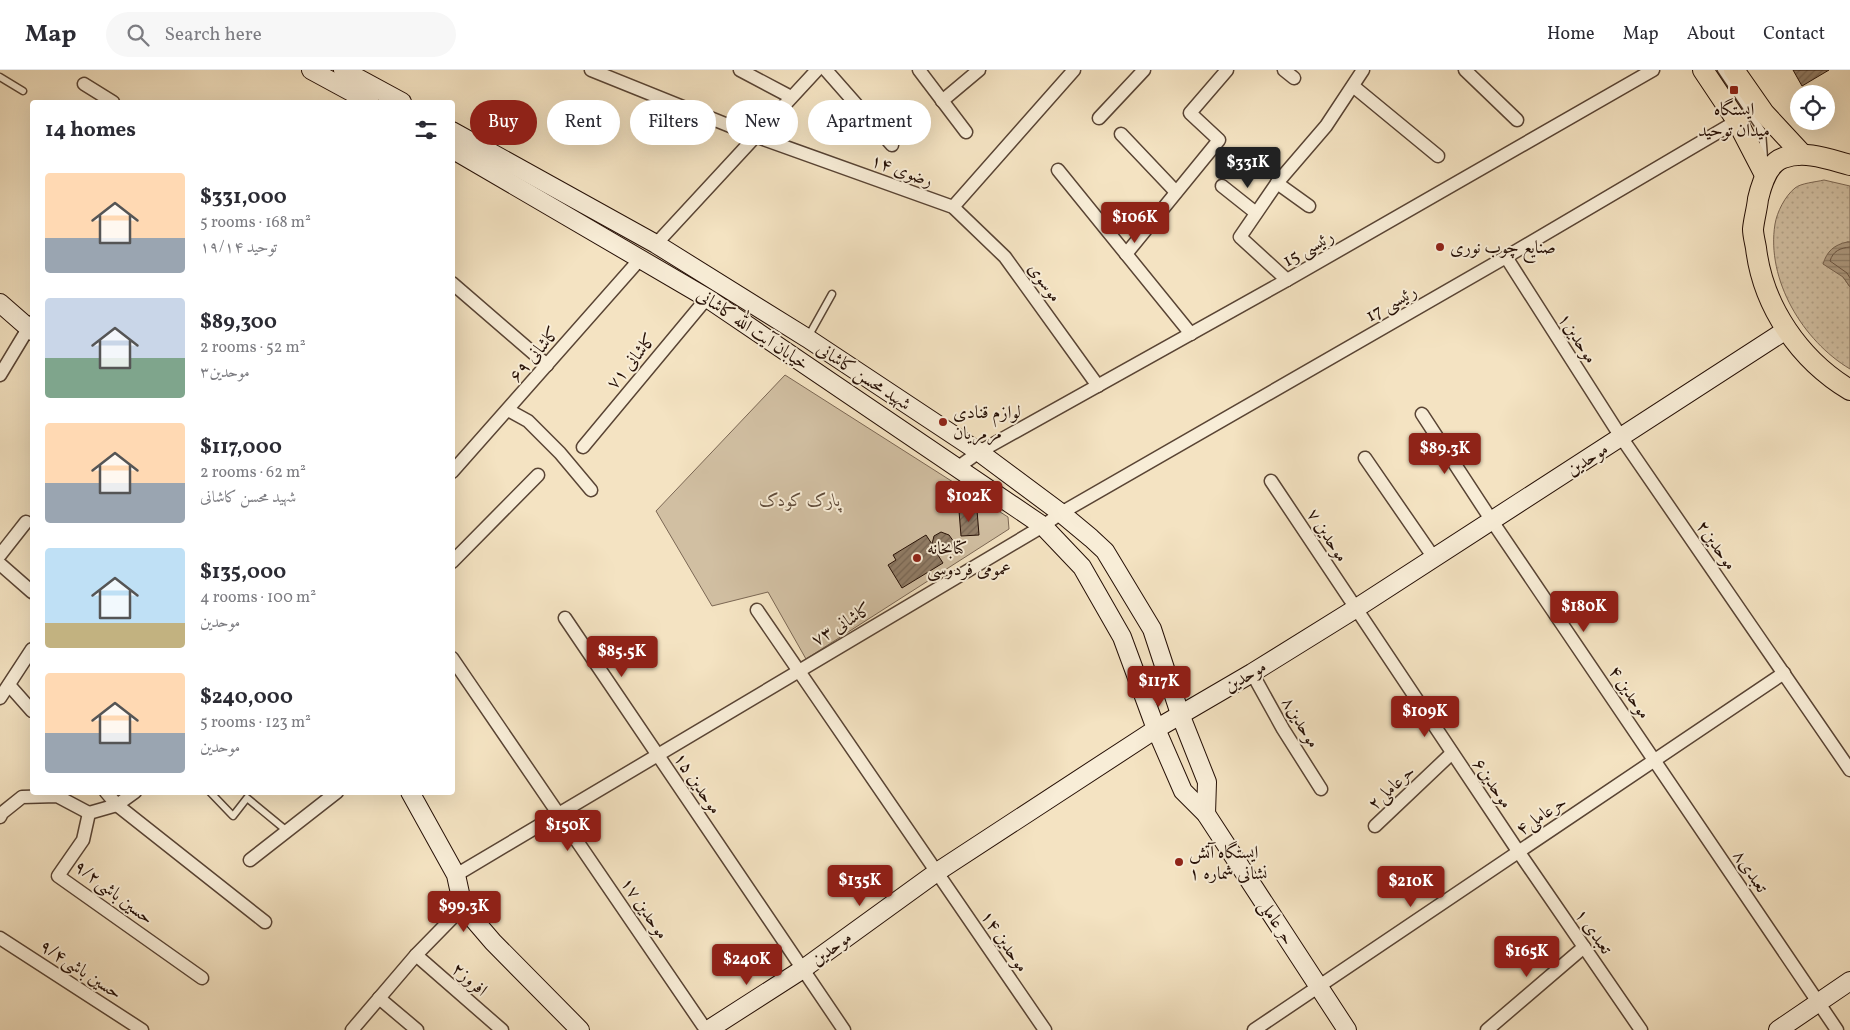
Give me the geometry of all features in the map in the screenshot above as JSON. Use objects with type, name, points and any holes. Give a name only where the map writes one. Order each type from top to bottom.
[{"type":"main road","points":[[311,70],[366,100]]},
{"type":"main road","points":[[343,70],[398,100]]},
{"type":"main road","points":[[1703,70],[1737,121],[1765,174]]},
{"type":"main road","points":[[1734,70],[1764,113],[1802,154]]},
{"type":"main road","name":"شهید محسن کاشانی","points":[[455,133],[656,244],[807,338],[979,452],[1061,513],[1105,551],[1152,629],[1180,714]]},
{"type":"main road","name":"خیابان آیت الله کاشانی","points":[[455,151],[707,298],[1043,526]]},
{"type":"main road","points":[[1850,164],[1802,154],[1780,158],[1765,174],[1759,194],[1753,230],[1757,262],[1765,288],[1786,330],[1817,366],[1850,390]]},
{"type":"main road","points":[[641,258],[656,244]]},
{"type":"main road","points":[[0,303],[30,326]]},
{"type":"main road","name":"موحدین","points":[[707,1030],[803,969],[937,872],[1156,729],[1356,609],[1786,330]]},
{"type":"main road","points":[[1043,526],[1082,568],[1122,637],[1156,729]]},
{"type":"main road","points":[[1180,714],[1207,782],[1206,814]]},
{"type":"main road","name":"حر عاملی","points":[[1156,729],[1183,791],[1206,814],[1347,1030]]},
{"type":"main road","points":[[412,795],[456,875],[463,908],[493,942],[580,1030]]},
{"type":"main road","points":[[1778,1030],[1850,981]]},
{"type":"street","name":"رضوی ۱۴","points":[[591,70],[726,124]]},
{"type":"street","points":[[740,70],[791,97]]},
{"type":"street","points":[[788,100],[816,70]]},
{"type":"street","points":[[826,70],[853,100]]},
{"type":"street","points":[[919,70],[966,132]]},
{"type":"street","points":[[942,102],[979,70]]},
{"type":"street","points":[[953,207],[1074,70]]},
{"type":"street","points":[[1099,118],[1144,70]]},
{"type":"street","points":[[1287,280],[1240,236],[1277,183],[1326,126],[1363,70]]},
{"type":"street","points":[[1465,70],[1517,120]]},
{"type":"street","name":"رئیسی 15","points":[[957,468],[979,452],[1287,280],[1653,70]]},
{"type":"street","points":[[1126,254],[1219,140],[1190,113],[1220,72]]},
{"type":"street","points":[[84,84],[110,100]]},
{"type":"street","points":[[1352,86],[1438,156]]},
{"type":"street","name":"رئیسی 17","points":[[1043,526],[1061,513],[1506,257],[1737,121]]},
{"type":"street","points":[[1121,134],[1176,192]]},
{"type":"street","points":[[656,244],[747,145]]},
{"type":"street","name":"رضوی ۱۴","points":[[780,145],[953,207]]},
{"type":"street","points":[[1058,170],[1191,334]]},
{"type":"street","points":[[1277,183],[1309,206]]},
{"type":"street","points":[[1222,186],[1256,213]]},
{"type":"street","name":"موسوی","points":[[953,207],[1005,257],[1098,386]]},
{"type":"street","name":"موحدین۱","points":[[1506,257],[1621,437]]},
{"type":"street","name":"کاشانی ۶۹","points":[[455,469],[641,258]]},
{"type":"street","points":[[455,287],[547,365]]},
{"type":"street","name":"کاشانی ۷۱","points":[[583,447],[707,298]]},
{"type":"street","points":[[0,375],[30,329]]},
{"type":"street","points":[[508,410],[528,421],[560,453],[591,490]]},
{"type":"street","name":"موحدین ۴","points":[[1422,414],[1654,760]]},
{"type":"street","name":"موحدین۲","points":[[1621,437],[1850,770]]},
{"type":"street","points":[[1364,458],[1434,558]]},
{"type":"street","points":[[455,559],[538,475]]},
{"type":"street","name":"موحدین ۷","points":[[1271,481],[1356,609]]},
{"type":"street","points":[[0,555],[26,522]]},
{"type":"street","name":"کاشانی ۷۳","points":[[456,875],[1043,526]]},
{"type":"street","points":[[2,571],[30,591]]},
{"type":"street","name":"موحدین۶","points":[[1356,609],[1518,851]]},
{"type":"street","name":"موحدین ۱۴","points":[[757,610],[1045,1030]]},
{"type":"street","name":"موحدین ۱۵","points":[[565,618],[844,1030]]},
{"type":"street","points":[[0,698],[30,652]]},
{"type":"street","name":"موحدین ۱۷","points":[[455,662],[707,1030]]},
{"type":"street","name":"موحدین۸","points":[[1252,673],[1283,729],[1321,789]]},
{"type":"street","name":"حرعاملی۴","points":[[1254,1030],[1784,673]]},
{"type":"street","points":[[9,685],[30,708]]},
{"type":"street","name":"حرعاملی۲","points":[[1375,826],[1452,753]]},
{"type":"street","name":"تعبدی۸","points":[[1654,760],[1837,1030]]},
{"type":"street","points":[[109,795],[117,804],[266,922]]},
{"type":"street","points":[[0,817],[2,813],[22,797],[57,796],[89,813],[117,804],[130,795]]},
{"type":"street","points":[[250,860],[333,795]]},
{"type":"street","name":"حسین باشی۹/۲","points":[[89,813],[83,840],[58,876],[202,978]]},
{"type":"street","name":"تعبدی ۱","points":[[1518,851],[1641,1030]]},
{"type":"street","points":[[352,1030],[416,955],[463,908]]},
{"type":"street","name":"حسین باشی۹/۴","points":[[0,938],[142,1030]]},
{"type":"street","points":[[1488,1030],[1584,947]]},
{"type":"street","name":"افروز۲","points":[[416,955],[502,1030]]},
{"type":"street","points":[[378,998],[417,1030]]},
{"type":"lane","points":[[1721,70],[1762,131],[1765,174]]},
{"type":"lane","points":[[0,77],[23,91]]},
{"type":"lane","points":[[807,338],[832,294]]},
{"type":"lane","points":[[213,795],[233,816],[247,798],[287,831]]},
{"type":"green space","points":[[1824,180],[1850,186],[1850,242],[1847,242],[1843,277],[1850,287],[1850,369],[1833,357],[1803,326],[1782,287],[1776,266],[1775,224],[1782,204],[1791,191],[1798,186]]},
{"type":"green space","name":"پارک کودک","points":[[785,375],[1008,517],[1009,529],[806,659],[768,592],[712,606],[656,511]]},
{"type":"water","points":[[1850,242],[1850,287],[1843,277],[1823,264],[1832,249]]},
{"type":"building","points":[[1793,70],[1829,70],[1804,85],[1801,85]]},
{"type":"building","points":[[977,510],[979,535],[961,536],[959,511]]},
{"type":"building","name":"کتابخانه عمومی فردوسی","points":[[941,532],[949,535],[954,542],[951,550],[944,554],[936,552],[943,563],[902,588],[888,565],[896,560],[893,555],[926,535],[932,544],[934,536]]},
{"type":"place","name":"ایستگاه میدان توحید","points":[[1734,90]]},
{"type":"place","name":"صنایع چوب نوری","points":[[1440,247]]},
{"type":"place","name":"لوازم قنادی مرمریان","points":[[943,422]]},
{"type":"place","name":"کتابخانه عمومی فردوسی","points":[[917,558]]},
{"type":"place","name":"ایستگاه آتش نشانی شماره ۱","points":[[1179,862]]}]
